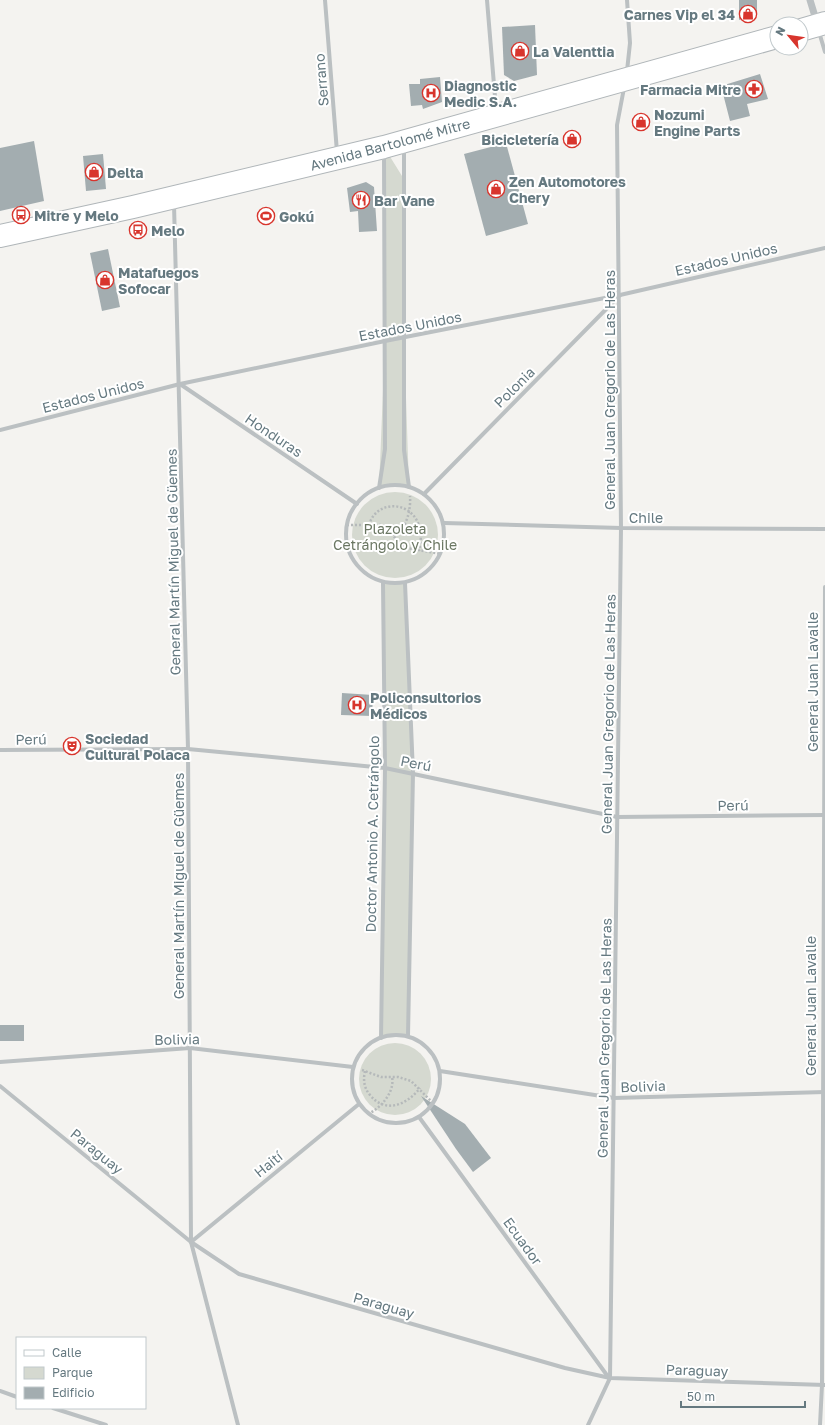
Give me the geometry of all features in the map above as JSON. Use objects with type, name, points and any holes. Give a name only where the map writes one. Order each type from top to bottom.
[{"type":"main road","name":"Avenida Bartolomé Mitre","points":[[0,236],[174,197],[394,144],[769,39]]},
{"type":"street","name":"Serrano","points":[[325,0],[338,158]]},
{"type":"street","points":[[486,0],[497,115]]},
{"type":"street","name":"General Juan Gregorio de Las Heras","points":[[588,1425],[610,1378],[621,528],[620,295],[617,125],[629,61],[630,43],[627,0]]},
{"type":"street","points":[[810,0],[815,26],[825,52]]},
{"type":"street","points":[[394,144],[404,338],[404,450],[409,487]]},
{"type":"street","points":[[379,488],[385,449],[385,341],[394,144]]},
{"type":"street","name":"General Martín Miguel de Güemes","points":[[174,197],[180,384],[188,749],[191,1242],[238,1425]]},
{"type":"street","name":"Estados Unidos","points":[[0,430],[180,384],[385,341],[620,295],[825,248]]},
{"type":"street","name":"Polonia","points":[[424,494],[620,295]]},
{"type":"street","name":"Honduras","points":[[180,384],[357,504]]},
{"type":"street","points":[[395,485],[409,487],[424,494],[440,512],[444,523],[445,538],[441,554],[432,567],[420,577],[405,583],[384,583],[369,576],[357,566],[349,552],[346,537],[347,525],[357,504],[365,495],[379,488],[395,485]]},
{"type":"street","name":"Chile","points":[[444,523],[621,528],[825,528]]},
{"type":"street","name":"Doctor Antonio A. Cetrángolo","points":[[380,1038],[385,768],[384,583]]},
{"type":"street","points":[[405,583],[413,773],[408,1036]]},
{"type":"street","name":"General Juan Lavalle","points":[[820,1425],[823,1385],[824,1264],[825,587]]},
{"type":"street","name":"Perú","points":[[0,750],[188,749],[385,768],[618,817],[824,815]]},
{"type":"street","points":[[394,1035],[408,1036],[419,1041],[429,1049],[436,1059],[440,1071],[440,1084],[433,1103],[419,1117],[406,1122],[393,1123],[380,1121],[368,1114],[359,1104],[353,1086],[353,1067],[359,1054],[369,1044],[380,1038],[394,1035]]},
{"type":"street","name":"Bolivia","points":[[0,1062],[190,1048],[353,1067]]},
{"type":"street","name":"Bolivia","points":[[440,1071],[614,1098],[824,1092]]},
{"type":"street","name":"Paraguay","points":[[0,1086],[191,1242],[239,1274],[566,1368],[610,1378],[823,1385]]},
{"type":"street","name":"Haití","points":[[191,1242],[359,1104]]},
{"type":"street","name":"Ecuador","points":[[419,1117],[610,1378]]},
{"type":"street","points":[[0,1391],[16,1397]]},
{"type":"street","points":[[56,1409],[106,1425]]},
{"type":"path","points":[[393,536],[402,528],[409,510],[409,487]]},
{"type":"path","points":[[368,525],[375,513],[383,508],[392,506],[409,510],[414,514],[419,522],[421,532],[419,551]]},
{"type":"path","points":[[347,525],[383,524],[393,536],[408,548],[441,554]]},
{"type":"path","points":[[353,1067],[381,1077],[398,1077],[410,1081],[420,1088],[433,1103]]},
{"type":"path","points":[[365,1071],[364,1085],[374,1101],[381,1105],[396,1105],[406,1102],[420,1088]]},
{"type":"path","points":[[368,1114],[376,1110],[381,1105],[391,1088],[393,1082],[392,1077]]},
{"type":"green space","points":[[384,147],[402,176],[404,338],[409,487],[395,485],[379,488],[385,341]]},
{"type":"green space","name":"Plazoleta Cetrángolo y Chile","points":[[395,492],[412,495],[419,499],[431,511],[435,518],[438,535],[435,552],[431,559],[419,571],[412,575],[395,578],[378,575],[371,571],[359,559],[355,552],[352,535],[355,518],[359,511],[371,499],[378,495]]},
{"type":"green space","points":[[383,583],[405,583],[413,773],[408,1036],[381,1038],[385,768]]},
{"type":"green space","points":[[395,1043],[409,1046],[421,1053],[428,1065],[431,1079],[428,1093],[421,1105],[409,1112],[395,1115],[381,1112],[369,1105],[362,1093],[359,1079],[362,1065],[369,1053],[381,1046]]},
{"type":"building","points":[[739,0],[757,0],[757,13],[739,20]]},
{"type":"building","name":"La Valenttia","points":[[535,25],[537,75],[514,81],[504,75],[502,27]]},
{"type":"building","points":[[760,74],[768,99],[747,104],[750,116],[730,121],[721,86]]},
{"type":"building","name":"Diagnostic Medic S.A.","points":[[440,77],[442,102],[423,109],[422,105],[411,106],[409,84],[420,84],[420,79]]},
{"type":"building","points":[[34,141],[44,201],[0,211],[0,148]]},
{"type":"building","name":"Zen Automotores Chery","points":[[506,143],[528,224],[486,236],[464,154]]},
{"type":"building","name":"Delta","points":[[103,154],[106,189],[86,191],[83,156]]},
{"type":"building","name":"Bar Vane","points":[[366,182],[374,187],[377,231],[359,232],[358,211],[350,212],[347,188]]},
{"type":"building","name":"Matafuegos Sofocar","points":[[108,249],[120,307],[102,311],[90,253]]},
{"type":"building","name":"Policonsultorios Médicos","points":[[342,693],[373,695],[372,716],[341,715]]},
{"type":"building","points":[[0,1025],[24,1025],[24,1041],[0,1041]]},
{"type":"building","points":[[421,1096],[465,1124],[491,1158],[473,1172]]},
{"type":"place","name":"Carnes Vip el 34","points":[[748,14]]},
{"type":"place","name":"La Valenttia","points":[[520,51]]},
{"type":"place","name":"Farmacia Mitre","points":[[754,89]]},
{"type":"place","name":"Diagnostic Medic S.A.","points":[[431,93]]},
{"type":"place","name":"Nozumi Engine Parts","points":[[641,122]]},
{"type":"place","name":"Bicicletería","points":[[572,139]]},
{"type":"place","name":"Delta","points":[[94,172]]},
{"type":"place","name":"Zen Automotores Chery","points":[[496,189]]},
{"type":"place","name":"Bar Vane","points":[[361,200]]},
{"type":"place","name":"Mitre y Melo","points":[[21,215]]},
{"type":"place","name":"Gokú","points":[[266,216]]},
{"type":"place","name":"Melo","points":[[138,230]]},
{"type":"place","name":"Matafuegos Sofocar","points":[[105,280]]},
{"type":"place","name":"Policonsultorios Médicos","points":[[357,705]]},
{"type":"place","name":"Sociedad Cultural Polaca","points":[[72,746]]}]
